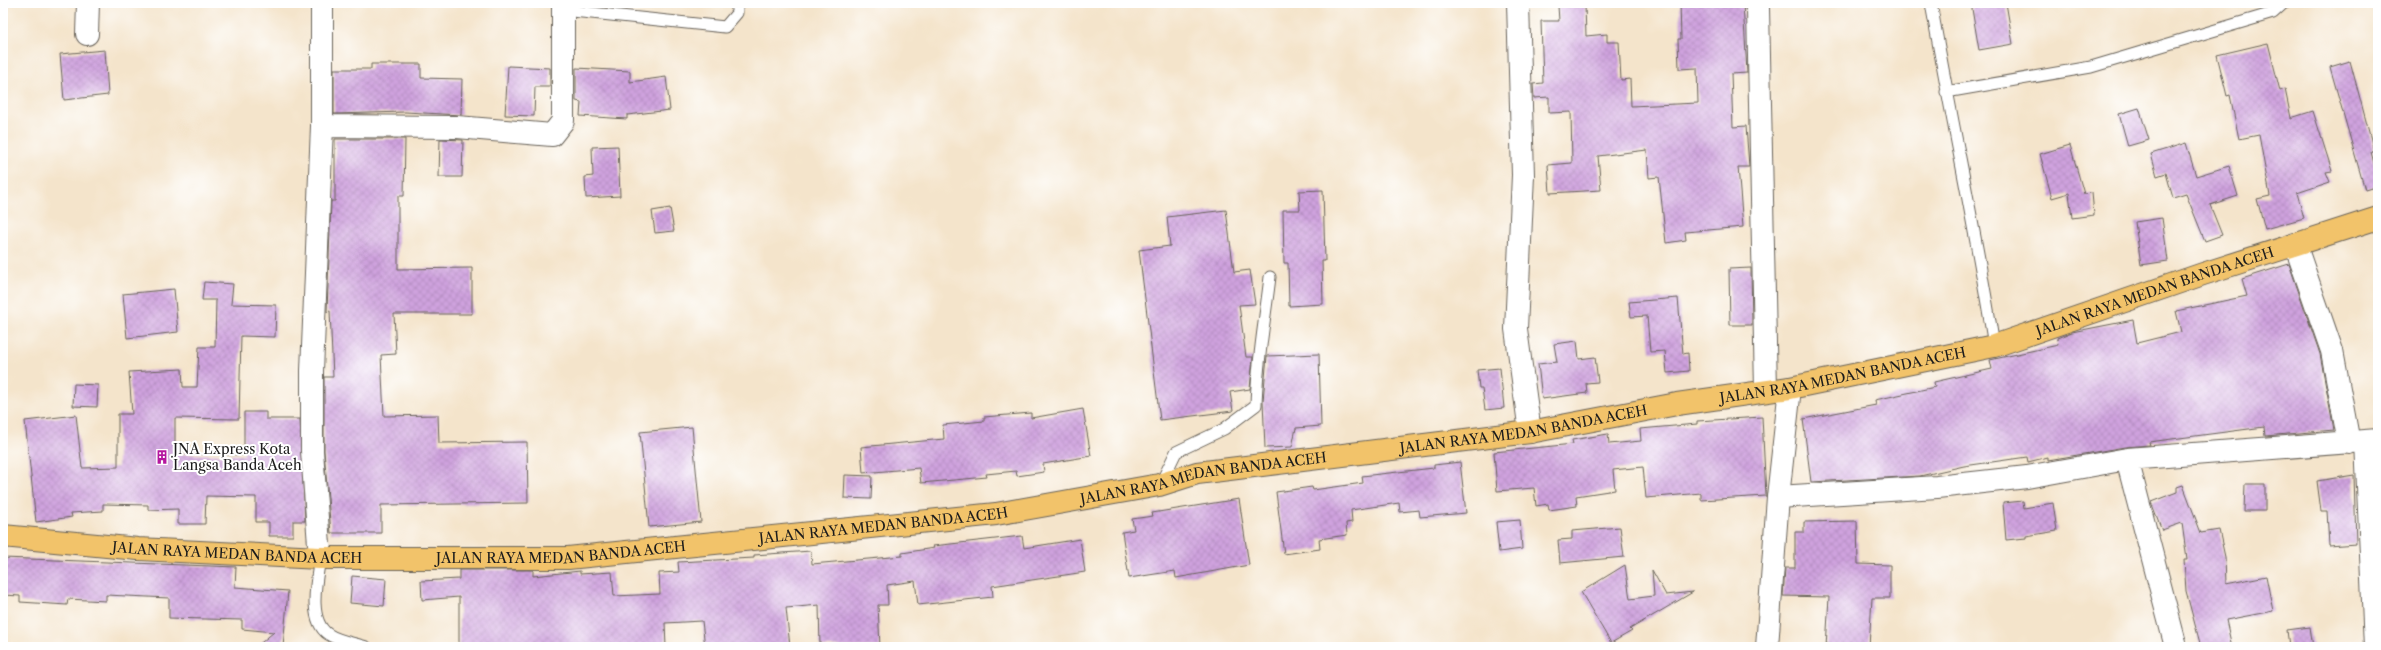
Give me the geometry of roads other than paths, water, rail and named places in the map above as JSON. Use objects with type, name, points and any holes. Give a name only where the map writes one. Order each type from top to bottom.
[{"type":"highway","name":"JALAN RAYA MEDAN BANDA ACEH","points":[[3,536],[138,549],[320,558],[568,558],[996,514],[1159,485],[1197,473],[1530,432],[1677,404],[1766,390],[1790,388],[1994,346],[2203,274],[2378,218]]},
{"type":"street","points":[[87,34],[88,3]]},
{"type":"street","points":[[320,558],[312,450],[312,371],[322,126],[322,3]]},
{"type":"street","points":[[1518,3],[1523,175],[1516,329],[1530,432]]},
{"type":"street","points":[[1755,3],[1758,8],[1766,390]]},
{"type":"street","points":[[322,126],[457,127],[552,135],[563,121],[563,7]]},
{"type":"street","points":[[2295,244],[2364,441],[2374,478],[2375,647]]},
{"type":"street","points":[[1767,647],[1778,497],[1790,388]]},
{"type":"street","points":[[1778,497],[1937,487],[2027,476],[2127,459],[2364,441]]},
{"type":"street","points":[[2127,459],[2176,647]]},
{"type":"lane","points":[[563,7],[725,27],[737,14],[737,3]]},
{"type":"lane","points":[[1931,3],[1946,92],[1977,242],[1994,346]]},
{"type":"lane","points":[[1946,92],[2091,67],[2273,13],[2284,3]]},
{"type":"lane","points":[[1159,485],[1176,452],[1224,429],[1256,404],[1257,367],[1262,346],[1270,277]]},
{"type":"lane","points":[[320,558],[316,584],[318,621],[322,629],[330,635],[366,647]]},
{"type":"place","name":"JNA Express Kota Langsa Banda Aceh","points":[[162,457]]}]
